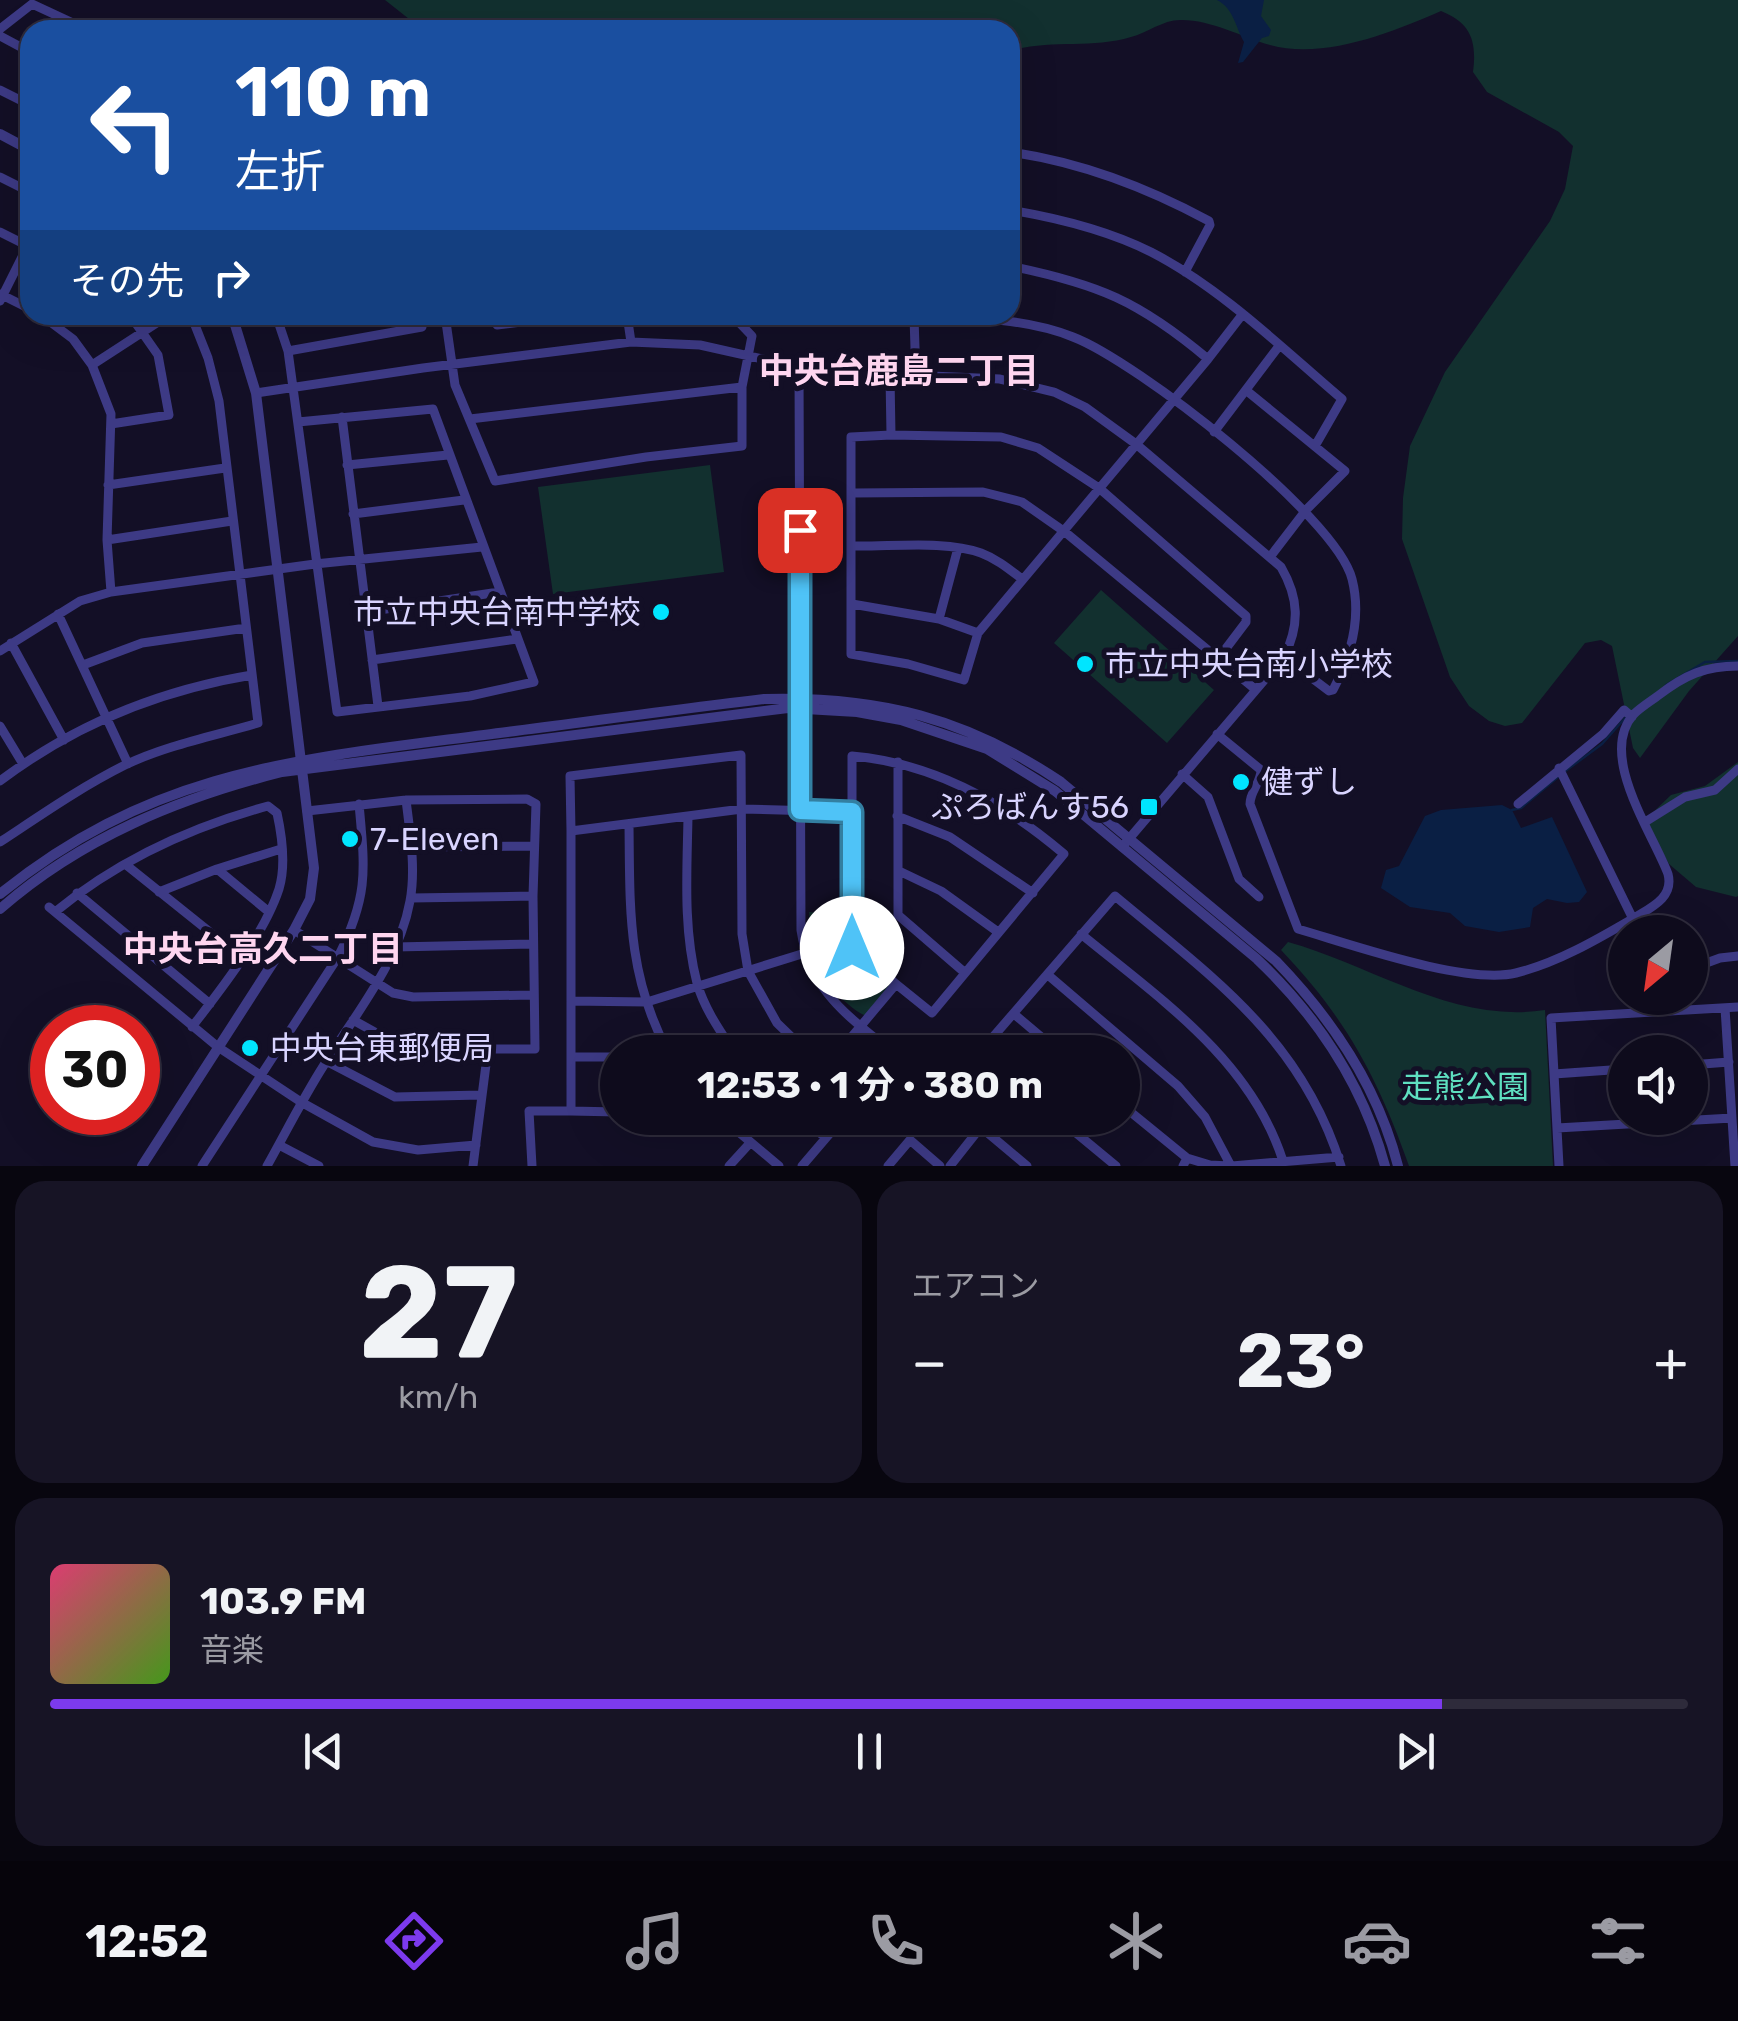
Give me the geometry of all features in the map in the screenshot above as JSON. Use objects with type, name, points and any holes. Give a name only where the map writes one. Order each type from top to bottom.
[{"type":"street","points":[[0,33],[32,4],[66,20]]},
{"type":"street","points":[[1020,154],[1128,182],[1209,220],[1210,225],[1185,272]]},
{"type":"street","points":[[1020,212],[1081,225],[1149,251],[1185,272],[1242,315],[1342,399],[1315,446]]},
{"type":"street","points":[[1,297],[20,262]]},
{"type":"street","points":[[1020,268],[1068,278],[1106,292],[1175,331],[1208,359]]},
{"type":"street","points":[[1218,659],[1246,622],[1246,616],[1099,488],[1054,456],[1021,442],[982,436],[851,437],[852,654],[964,680],[978,633],[1022,579],[1064,532],[1099,488],[1174,400],[1242,315]]},
{"type":"street","points":[[1020,322],[1095,347],[1174,400],[1306,510],[1337,546],[1352,579],[1353,642],[1346,664],[1329,690],[1284,658]]},
{"type":"street","points":[[55,325],[73,338],[105,394],[110,424],[107,540],[111,592]]},
{"type":"street","points":[[110,424],[169,415],[158,355],[138,325]]},
{"type":"street","points":[[92,366],[154,325]]},
{"type":"street","points":[[0,842],[68,797],[128,764],[184,743],[258,723],[219,402],[195,325]]},
{"type":"street","points":[[142,1166],[294,930],[310,900],[314,868],[256,393],[235,325]]},
{"type":"street","points":[[279,325],[294,386],[298,422],[316,564],[337,712],[470,696],[534,682],[432,409],[298,422]]},
{"type":"street","points":[[288,351],[422,325]]},
{"type":"street","points":[[447,325],[454,385],[495,481],[742,446],[742,387],[752,336],[742,325]]},
{"type":"street","points":[[628,325],[631,342]]},
{"type":"street","points":[[914,325],[916,378]]},
{"type":"street","points":[[256,393],[631,342],[700,345],[799,368],[916,378],[959,376],[1030,384],[1070,398],[1136,444],[1270,557],[1286,576],[1296,604],[1296,624],[1284,658],[1126,842]]},
{"type":"street","points":[[1214,432],[1279,346]]},
{"type":"street","points":[[799,368],[800,930],[804,954],[826,994],[871,1035]]},
{"type":"street","points":[[890,376],[891,435]]},
{"type":"street","points":[[470,419],[742,387]]},
{"type":"street","points":[[1247,391],[1345,471],[1306,510],[1270,557]]},
{"type":"street","points":[[342,417],[378,706]]},
{"type":"street","points":[[347,465],[448,455]]},
{"type":"street","points":[[108,485],[225,468]]},
{"type":"street","points":[[853,493],[983,492],[1003,495],[1036,510],[1255,689]]},
{"type":"street","points":[[353,514],[464,500]]},
{"type":"street","points":[[107,540],[232,522]]},
{"type":"street","points":[[852,546],[958,548],[1001,562],[1022,579]]},
{"type":"street","points":[[0,651],[80,601],[111,592],[316,564],[482,548]]},
{"type":"street","points":[[939,619],[958,548]]},
{"type":"street","points":[[366,612],[499,592]]},
{"type":"street","points":[[852,604],[939,619],[978,633]]},
{"type":"street","points":[[58,614],[128,764]]},
{"type":"street","points":[[84,664],[142,643],[246,628]]},
{"type":"street","points":[[372,660],[517,638]]},
{"type":"street","points":[[11,644],[64,740]]},
{"type":"street","points":[[1640,915],[1659,903],[1671,885],[1623,772],[1624,733],[1632,717],[1688,675],[1705,668],[1738,666]]},
{"type":"street","points":[[0,782],[23,764],[105,718],[174,692],[252,675]]},
{"type":"street","points":[[0,894],[88,833],[151,802],[217,778],[726,703],[889,706],[929,716],[991,740],[1062,782],[1256,959],[1306,1010],[1329,1041],[1361,1098],[1385,1166]]},
{"type":"street","points":[[1518,804],[1603,734],[1624,710],[1632,717]]},
{"type":"street","points":[[0,726],[23,764]]},
{"type":"street","points":[[1217,734],[1262,770],[1250,804],[1298,929],[1419,964],[1491,975],[1515,973],[1608,933]]},
{"type":"street","points":[[572,1111],[570,776],[741,755],[742,934],[748,971],[777,1023],[789,1035]]},
{"type":"street","points":[[852,756],[898,762],[959,784],[999,804],[1064,854],[932,1012],[852,948],[852,756]]},
{"type":"street","points":[[898,762],[898,916],[964,972]]},
{"type":"street","points":[[0,909],[44,874],[156,811],[218,788],[304,765]]},
{"type":"street","points":[[1560,768],[1631,915]]},
{"type":"street","points":[[1538,769],[1547,779]]},
{"type":"street","points":[[1646,822],[1686,797],[1714,790],[1738,769]]},
{"type":"street","points":[[1182,774],[1208,797],[1239,879],[1259,897]]},
{"type":"street","points":[[307,811],[406,800],[526,800],[536,804],[532,995],[535,1049],[411,1049],[354,1020]]},
{"type":"street","points":[[267,1166],[395,947],[411,898],[406,800]]},
{"type":"street","points":[[218,1166],[205,1162],[352,931],[363,894],[359,804]]},
{"type":"street","points":[[192,1027],[241,957],[280,887],[281,849],[276,813],[268,806],[160,845],[52,910],[192,1027],[218,1047],[301,1102],[373,1142],[396,1148],[476,1145]]},
{"type":"street","points":[[570,831],[742,809],[852,812]]},
{"type":"street","points":[[897,816],[950,837],[1033,893]]},
{"type":"street","points":[[688,817],[689,942],[698,986],[723,1035]]},
{"type":"street","points":[[629,824],[631,946],[646,1002],[661,1035]]},
{"type":"street","points":[[1126,842],[1276,961],[1306,992],[1359,1069],[1382,1118],[1398,1166]]},
{"type":"street","points":[[411,846],[534,846]]},
{"type":"street","points":[[159,892],[217,868],[281,849]]},
{"type":"street","points":[[125,864],[241,957]]},
{"type":"street","points":[[217,868],[269,912]]},
{"type":"street","points":[[900,871],[941,892],[998,932]]},
{"type":"street","points":[[77,893],[210,1004]]},
{"type":"street","points":[[411,898],[533,896]]},
{"type":"street","points":[[995,1035],[1115,896],[1223,986],[1270,1032],[1314,1097],[1340,1162],[1283,1161],[1231,1166],[1185,1162],[1140,1121]]},
{"type":"street","points":[[294,930],[394,993],[413,998],[532,995]]},
{"type":"street","points":[[1081,934],[1202,1036],[1237,1073],[1274,1133],[1283,1161]]},
{"type":"street","points":[[395,947],[533,944]]},
{"type":"street","points":[[571,1001],[646,1002],[804,954]]},
{"type":"street","points":[[1708,962],[1738,956]]},
{"type":"street","points":[[1048,975],[1178,1086],[1205,1117],[1231,1166]]},
{"type":"street","points":[[854,1035],[896,984]]},
{"type":"street","points":[[1708,1009],[1738,1007]]},
{"type":"street","points":[[1725,1008],[1736,1166]]},
{"type":"street","points":[[1014,1014],[1039,1035]]},
{"type":"street","points":[[1559,1166],[1551,1018],[1610,1015]]},
{"type":"street","points":[[473,1166],[488,1049]]},
{"type":"street","points":[[572,1056],[600,1057]]},
{"type":"street","points":[[326,1061],[395,1096],[480,1094]]},
{"type":"street","points":[[1708,1064],[1729,1062]]},
{"type":"street","points":[[1554,1074],[1608,1070]]},
{"type":"street","points":[[532,1166],[529,1112],[600,1112]]},
{"type":"street","points":[[1557,1128],[1732,1118]]},
{"type":"street","points":[[741,1135],[779,1166]]},
{"type":"street","points":[[822,1135],[826,1138]]},
{"type":"street","points":[[802,1166],[829,1135]]},
{"type":"street","points":[[950,1166],[975,1135]]},
{"type":"street","points":[[990,1135],[1027,1166]]},
{"type":"street","points":[[1079,1135],[1116,1166]]},
{"type":"street","points":[[888,1166],[910,1140],[940,1166]]},
{"type":"street","points":[[729,1166],[750,1143]]},
{"type":"street","points":[[279,1145],[319,1166]]},
{"type":"green space","points":[[385,0],[1738,0],[1738,636],[1689,691],[1640,758],[1633,748],[1612,646],[1601,640],[1585,643],[1522,723],[1505,726],[1489,721],[1469,706],[1450,677],[1402,539],[1410,446],[1445,372],[1550,221],[1565,189],[1573,146],[1559,132],[1487,92],[1473,72],[1470,34],[1459,21],[1441,11],[1358,42],[1313,49],[1270,45],[1215,26],[1182,20],[1116,41],[1020,48],[1020,20],[410,20]]},
{"type":"green space","points":[[710,465],[724,572],[553,594],[538,487]]},
{"type":"green space","points":[[1101,590],[1214,690],[1167,743],[1054,643]]},
{"type":"green space","points":[[1738,762],[1736,897],[1696,887],[1669,864],[1645,820],[1671,795],[1705,786]]},
{"type":"green space","points":[[809,912],[847,914],[849,950],[890,983],[866,1016],[839,996],[824,977],[811,946]]},
{"type":"green space","name":"走熊公園","points":[[1288,942],[1446,1001],[1511,1012],[1545,1010],[1553,1166],[1409,1166],[1358,1050],[1324,1000],[1281,950]]},
{"type":"water","points":[[1217,0],[1264,0],[1261,16],[1271,30],[1269,36],[1262,38],[1243,62],[1238,63],[1244,42],[1231,13]]},
{"type":"water","points":[[1502,805],[1512,810],[1521,828],[1552,817],[1587,892],[1579,902],[1547,899],[1533,908],[1530,927],[1499,932],[1465,926],[1450,913],[1410,907],[1381,888],[1386,870],[1399,866],[1425,816],[1441,810]]},
{"type":"waterway","points":[[1666,685],[1705,662],[1738,661]]},
{"type":"waterway","points":[[1564,772],[1602,744],[1625,718]]},
{"type":"waterway","points":[[1512,810],[1521,808],[1558,777]]},
{"type":"place","name":"市立中央台南中学校","points":[[661,612]]},
{"type":"place","name":"市立中央台南小学校","points":[[1085,664]]},
{"type":"place","name":"健ずし","points":[[1241,782]]},
{"type":"place","name":"ぷろばんす56","points":[[1149,807]]},
{"type":"place","name":"7-Eleven","points":[[350,839]]},
{"type":"place","name":"中央台東郵便局","points":[[250,1048]]},
{"type":"district","name":"中央台鹿島二丁目","points":[[899,371]]},
{"type":"district","name":"中央台高久二丁目","points":[[263,949]]},
{"type":"route","points":[[800,530],[800,810],[852,812],[852,948]]}]
